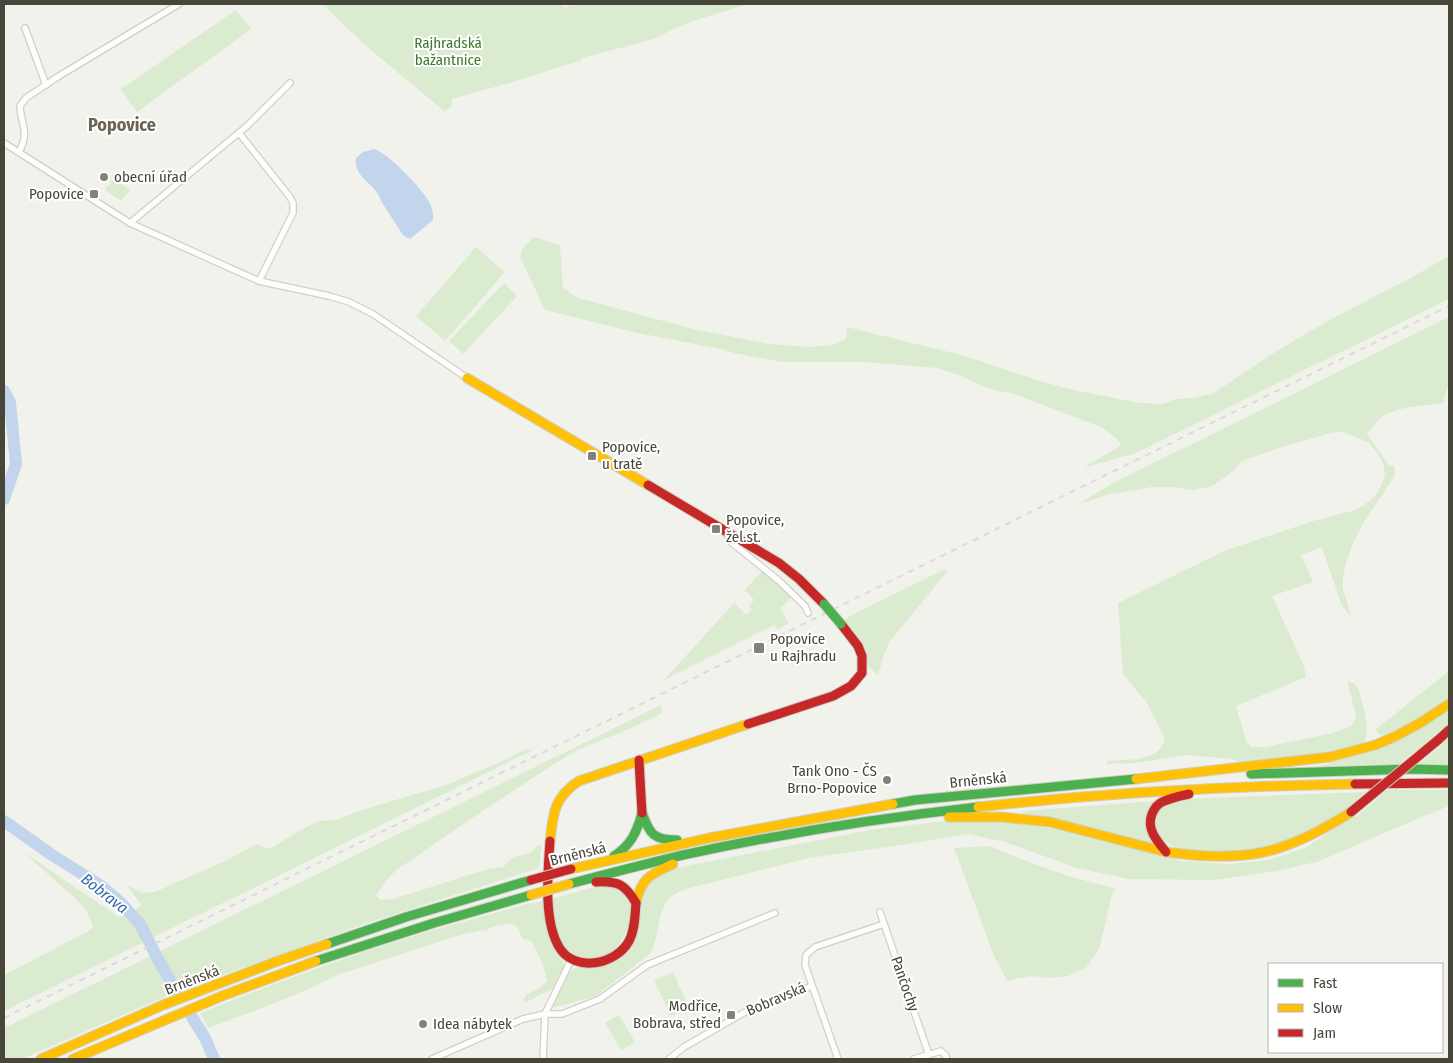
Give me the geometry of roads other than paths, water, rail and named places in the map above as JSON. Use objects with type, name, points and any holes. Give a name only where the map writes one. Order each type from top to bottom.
[{"type":"main road","points":[[467,378],[730,533],[779,564],[799,578],[824,604],[858,646],[862,656],[862,673],[851,686],[833,696],[578,782],[562,795],[556,805],[549,865],[550,920],[555,942],[563,954],[571,960],[581,963],[606,959],[621,951],[627,945],[631,934],[640,888],[648,876],[698,852]]},
{"type":"main road","points":[[1148,778],[1307,761],[1352,752],[1394,737],[1449,704]]},
{"type":"main road","points":[[898,818],[979,816],[1026,819],[1050,822],[1166,852],[1225,858],[1261,854],[1303,840],[1326,829],[1351,812],[1449,730]]},
{"type":"main road","points":[[607,861],[630,845],[636,833],[642,814],[639,760]]},
{"type":"main road","points":[[1148,778],[1265,773],[1449,770]]},
{"type":"main road","name":"Brněnská","points":[[41,1059],[163,1006],[275,962],[397,920],[571,869],[709,838],[915,800],[1148,778]]},
{"type":"main road","points":[[898,818],[1055,798],[1137,792],[1267,786],[1449,783]]},
{"type":"main road","points":[[1166,852],[1150,828],[1150,818],[1153,811],[1164,802],[1211,788]]},
{"type":"main road","points":[[642,814],[650,831],[659,839],[709,838]]},
{"type":"main road","name":"Brněnská","points":[[73,1059],[204,1003],[274,976],[411,929],[531,894],[698,852],[823,829],[898,818]]},
{"type":"main road","points":[[569,884],[616,882],[627,888],[636,904]]},
{"type":"street","points":[[19,152],[24,144],[25,132],[20,106],[26,98],[179,4]]},
{"type":"street","points":[[25,28],[46,86]]},
{"type":"street","points":[[130,223],[247,126],[290,83]]},
{"type":"street","points":[[239,133],[288,194],[293,204],[293,212],[290,219],[259,281]]},
{"type":"street","points":[[4,142],[130,223],[259,281],[329,296],[359,306],[467,378]]},
{"type":"street","points":[[730,533],[728,537],[731,542],[778,580],[805,606],[808,613]]},
{"type":"street","name":"Pančochy","points":[[880,912],[929,1055]]},
{"type":"street","points":[[432,1059],[523,1019],[545,1014],[562,1014],[600,999],[647,965],[775,913]]},
{"type":"street","name":"Bobravská","points":[[670,1059],[684,1047],[746,1012],[812,986],[805,965],[806,955],[816,947],[884,924]]},
{"type":"street","points":[[543,1059],[545,1014],[571,960]]},
{"type":"street","points":[[812,986],[838,1059]]},
{"type":"street","points":[[914,1059],[941,1051],[947,1059]]},
{"type":"water","points":[[374,149],[387,156],[402,170],[422,191],[431,205],[433,220],[410,239],[403,235],[379,195],[361,175],[356,165],[356,158],[363,152]]},
{"type":"waterway","name":"Bobrava","points":[[4,391],[10,402],[16,464],[4,499]]},
{"type":"waterway","name":"Bobrava","points":[[4,821],[52,855],[100,885],[120,902],[140,924],[177,992]]},
{"type":"waterway","name":"Bobrava","points":[[192,1017],[205,1038],[214,1059]]},
{"type":"railway","points":[[4,1018],[1449,306]]},
{"type":"place","name":"obecní úřad","points":[[104,177]]},
{"type":"place","name":"Popovice","points":[[94,194]]},
{"type":"place","name":"Popovice, u tratě","points":[[592,456]]},
{"type":"place","name":"Popovice, žel.st.","points":[[716,529]]},
{"type":"place","name":"Popovice u Rajhradu","points":[[759,648]]},
{"type":"place","name":"Tank Ono - ČS Brno-Popovice","points":[[887,780]]},
{"type":"place","name":"Modřice, Bobrava, střed","points":[[731,1015]]},
{"type":"place","name":"Idea nábytek","points":[[423,1024]]},
{"type":"district","name":"Popovice","points":[[122,125]]},
{"type":"park label","name":"Rajhradská bažantnice","points":[[448,52]]}]
